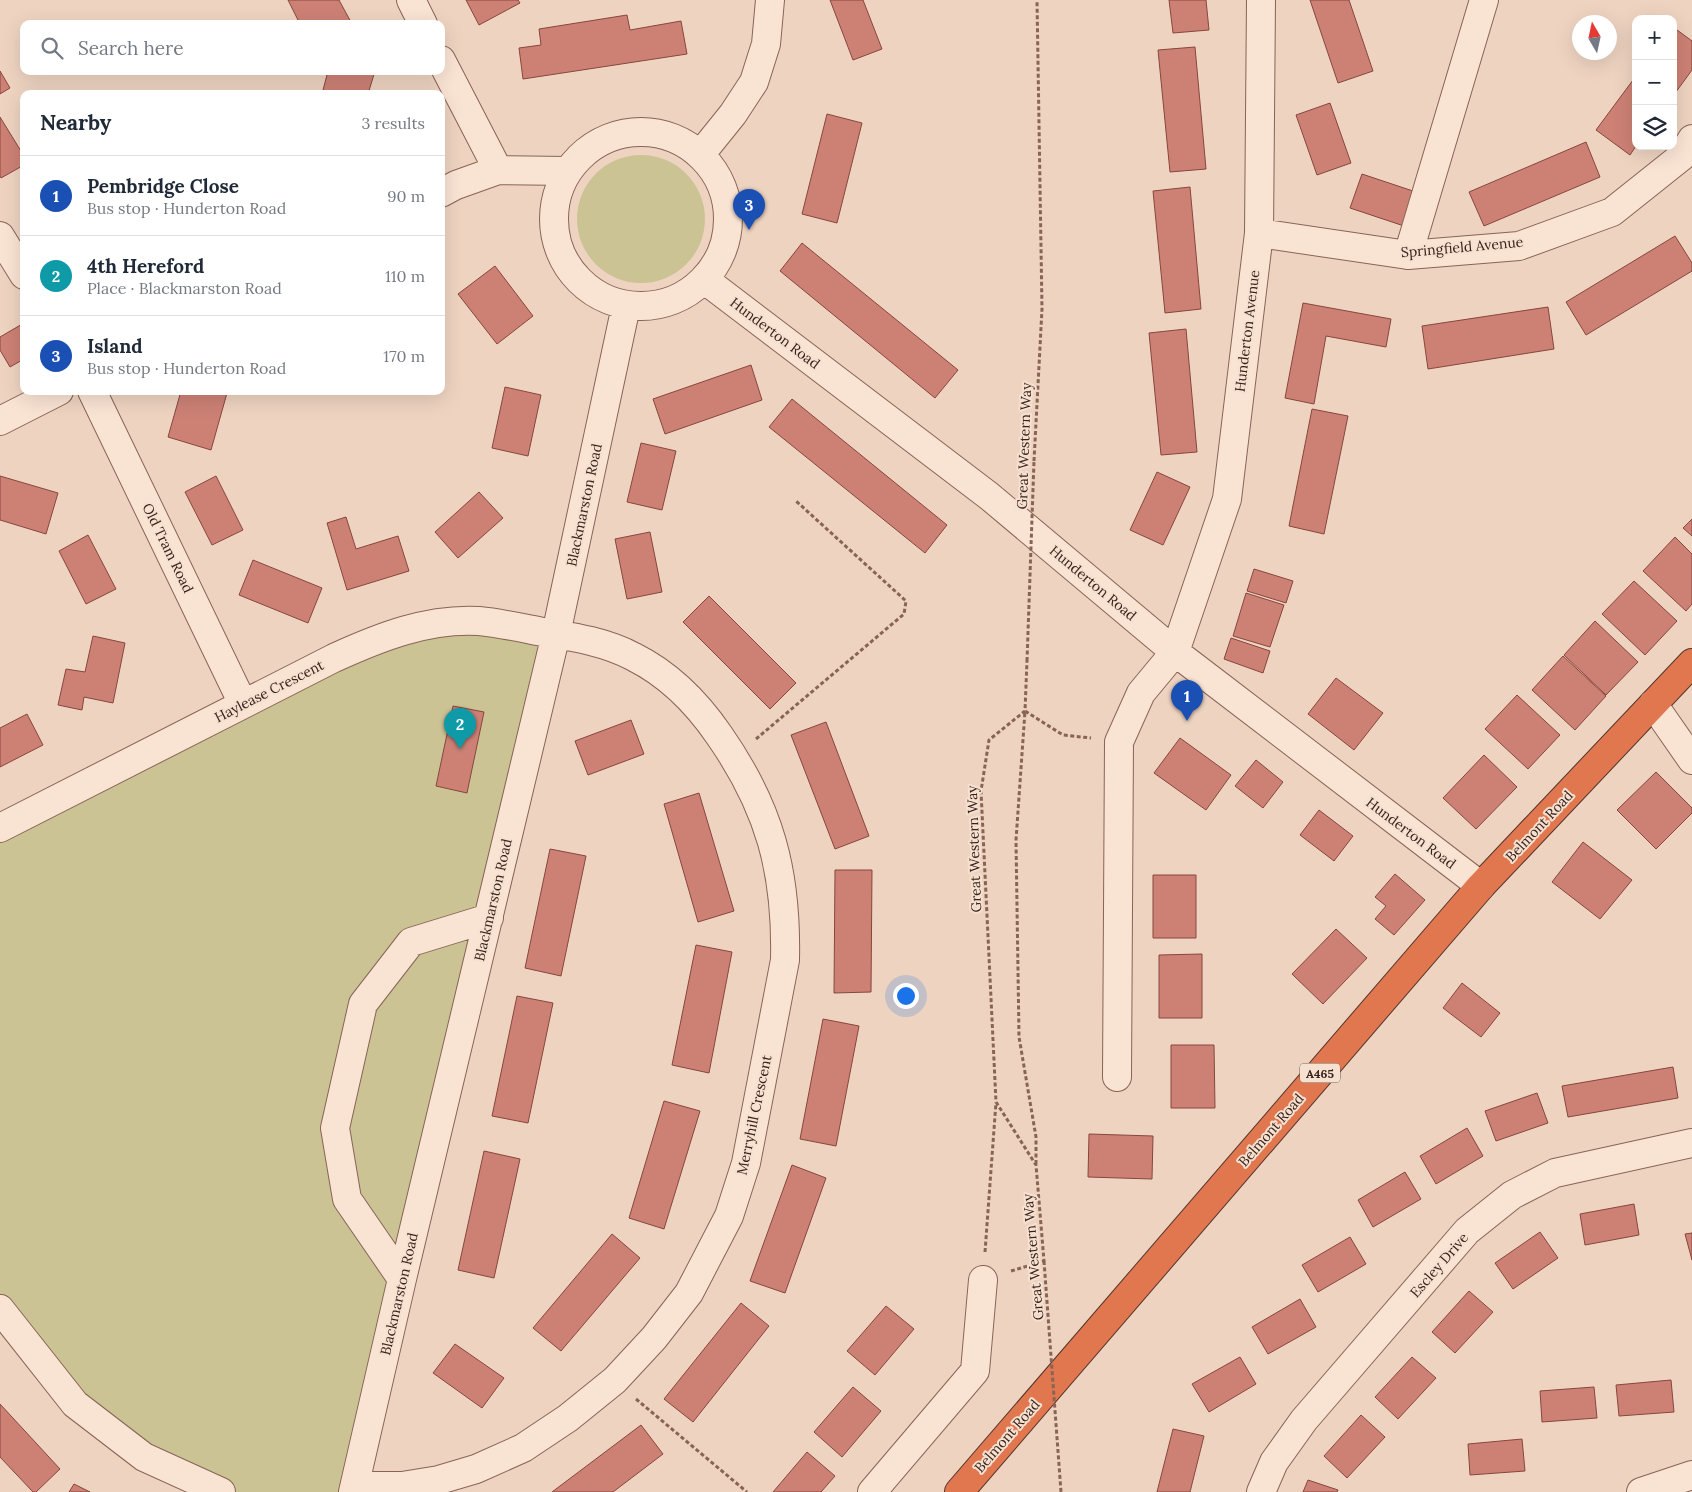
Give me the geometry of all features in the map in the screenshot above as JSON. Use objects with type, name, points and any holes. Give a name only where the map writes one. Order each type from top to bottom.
[{"type":"highway","name":"Belmont Road","points":[[959,1492],[1481,886],[1692,663]]},
{"type":"street","points":[[411,0],[421,20]]},
{"type":"street","points":[[700,156],[733,114],[754,82],[766,44],[770,0]]},
{"type":"street","name":"Hunderton Avenue","points":[[1175,652],[1227,499],[1259,233],[1261,0]]},
{"type":"street","points":[[1408,255],[1484,0]]},
{"type":"street","points":[[445,68],[498,170]]},
{"type":"street","points":[[627,132],[658,133],[687,144],[710,165],[725,193],[729,224],[722,254],[705,280],[682,297],[654,306],[626,306],[598,296],[574,277],[558,251],[552,220],[558,188],[568,171],[574,162],[597,142],[627,132]]},
{"type":"street","name":"Springfield Avenue","points":[[1259,233],[1408,255],[1519,246],[1612,212],[1681,157],[1692,139]]},
{"type":"street","points":[[445,191],[498,170],[568,171]]},
{"type":"street","points":[[0,236],[20,269]]},
{"type":"street","name":"Hunderton Road","points":[[705,280],[989,496],[1175,652],[1481,886]]},
{"type":"street","name":"Blackmarston Road","points":[[354,1489],[402,1279],[556,634],[626,306]]},
{"type":"street","points":[[0,421],[51,395]]},
{"type":"street","name":"Old Tram Road","points":[[94,395],[243,704]]},
{"type":"street","name":"Haylease Crescent","points":[[0,828],[372,640],[412,628],[444,622],[479,621],[556,634]]},
{"type":"street","name":"Merryhill Crescent","points":[[354,1489],[402,1486],[439,1480],[476,1469],[523,1448],[568,1418],[615,1380],[654,1338],[689,1294],[729,1216],[746,1163],[785,960],[785,932],[778,867],[766,819],[753,789],[735,758],[704,715],[685,693],[664,675],[633,656],[600,643],[556,634]]},
{"type":"street","points":[[1117,1077],[1119,742],[1141,693],[1175,652]]},
{"type":"street","points":[[1653,704],[1692,760]]},
{"type":"street","points":[[402,1279],[347,1199],[335,1128],[363,1004],[411,942],[489,918]]},
{"type":"street","name":"Escley Drive","points":[[1261,1492],[1274,1462],[1304,1420],[1467,1232],[1512,1195],[1554,1173],[1692,1143]]},
{"type":"street","points":[[872,1492],[975,1371],[983,1280]]},
{"type":"street","points":[[0,1309],[75,1404],[144,1457],[221,1492]]},
{"type":"street","points":[[1642,1492],[1692,1475]]},
{"type":"path","name":"Great Western Way","points":[[1037,0],[1042,309],[1034,461],[1025,711],[989,740],[981,791],[996,1102],[1036,1165],[1061,1492]]},
{"type":"path","points":[[735,758],[904,614],[906,600],[796,501]]},
{"type":"path","points":[[1036,1165],[1036,1137],[1018,1038],[1016,840],[1025,711],[1063,735],[1119,742]]},
{"type":"path","points":[[996,1102],[983,1280],[1044,1261]]},
{"type":"path","points":[[615,1380],[747,1492]]},
{"type":"shaded area","points":[[641,155],[654,156],[666,160],[686,174],[700,194],[704,206],[704,232],[700,244],[686,264],[666,278],[654,282],[641,283],[628,282],[616,278],[596,264],[582,244],[578,232],[577,219],[578,206],[582,194],[596,174],[616,160],[628,156]]},
{"type":"shaded area","points":[[444,622],[556,634],[354,1492],[224,1492],[75,1404],[0,1298],[0,830],[243,704]]},
{"type":"building","points":[[288,0],[339,0],[350,20],[298,20]]},
{"type":"building","points":[[466,0],[518,0],[520,3],[479,25]]},
{"type":"building","points":[[830,0],[863,0],[882,49],[853,60]]},
{"type":"building","points":[[1169,0],[1206,0],[1209,30],[1173,33]]},
{"type":"building","points":[[1310,0],[1349,0],[1373,71],[1338,83]]},
{"type":"building","points":[[627,15],[630,30],[681,21],[687,54],[523,79],[519,48],[541,45],[539,29]]},
{"type":"building","points":[[1677,30],[1692,41],[1692,70],[1677,91]]},
{"type":"building","points":[[1195,47],[1206,169],[1170,172],[1158,50]]},
{"type":"building","points":[[0,71],[10,88],[0,94]]},
{"type":"building","points":[[327,75],[374,75],[369,90],[323,90]]},
{"type":"building","points":[[1632,81],[1633,150],[1630,155],[1596,130]]},
{"type":"building","points":[[1330,103],[1351,163],[1317,175],[1296,115]]},
{"type":"building","points":[[827,114],[862,123],[837,223],[802,214]]},
{"type":"building","points":[[0,117],[20,150],[20,167],[1,178]]},
{"type":"building","points":[[1586,142],[1600,177],[1484,226],[1469,192]]},
{"type":"building","points":[[1362,174],[1416,192],[1404,226],[1350,208]]},
{"type":"building","points":[[1190,187],[1201,309],[1165,313],[1153,191]]},
{"type":"building","points":[[1675,236],[1692,263],[1692,271],[1586,335],[1566,302]]},
{"type":"building","points":[[802,243],[958,370],[935,398],[780,271]]},
{"type":"building","points":[[495,266],[533,316],[497,344],[458,294]]},
{"type":"building","points":[[1303,303],[1391,319],[1386,347],[1326,336],[1314,404],[1285,398]]},
{"type":"building","points":[[1548,307],[1554,349],[1428,369],[1422,326]]},
{"type":"building","points":[[20,325],[20,361],[10,367],[0,350],[0,337]]},
{"type":"building","points":[[1186,329],[1197,452],[1161,455],[1149,333]]},
{"type":"building","points":[[751,365],[762,400],[665,434],[653,399]]},
{"type":"building","points":[[505,387],[541,395],[528,456],[492,448]]},
{"type":"building","points":[[180,395],[226,395],[211,450],[168,437]]},
{"type":"building","points":[[792,399],[947,525],[925,553],[769,427]]},
{"type":"building","points":[[1312,409],[1348,416],[1324,534],[1289,526]]},
{"type":"building","points":[[641,443],[676,451],[662,510],[627,502]]},
{"type":"building","points":[[1157,472],[1190,487],[1163,545],[1130,530]]},
{"type":"building","points":[[0,476],[58,493],[46,534],[0,520]]},
{"type":"building","points":[[216,476],[243,530],[212,545],[185,492]]},
{"type":"building","points":[[479,492],[503,518],[458,558],[435,532]]},
{"type":"building","points":[[346,517],[356,549],[398,536],[409,571],[347,590],[327,523]]},
{"type":"building","points":[[1692,519],[1692,536],[1683,528]]},
{"type":"building","points":[[650,532],[662,592],[627,599],[615,539]]},
{"type":"building","points":[[88,535],[116,589],[86,604],[59,551]]},
{"type":"building","points":[[1675,537],[1692,554],[1692,604],[1686,611],[1643,571]]},
{"type":"building","points":[[253,560],[322,588],[308,623],[239,595]]},
{"type":"building","points":[[1254,569],[1293,581],[1286,603],[1247,591]]},
{"type":"building","points":[[1634,581],[1677,621],[1645,655],[1602,614]]},
{"type":"building","points":[[1246,593],[1284,605],[1270,647],[1233,636]]},
{"type":"building","points":[[709,596],[796,683],[770,709],[683,622]]},
{"type":"building","points":[[1595,621],[1638,662],[1606,695],[1564,655]]},
{"type":"building","points":[[93,636],[125,643],[113,703],[84,697],[82,710],[58,705],[66,669],[85,672]]},
{"type":"building","points":[[1231,638],[1270,651],[1263,673],[1224,659]]},
{"type":"building","points":[[1563,656],[1606,696],[1575,730],[1532,690]]},
{"type":"building","points":[[1336,678],[1383,713],[1354,750],[1308,714]]},
{"type":"building","points":[[1517,695],[1560,735],[1528,769],[1485,729]]},
{"type":"building","points":[[453,706],[484,712],[467,793],[436,786]]},
{"type":"building","points":[[27,714],[43,745],[0,767],[0,728]]},
{"type":"building","points":[[631,720],[644,754],[588,775],[575,741]]},
{"type":"building","points":[[826,722],[869,836],[835,849],[791,735]]},
{"type":"building","points":[[1180,738],[1231,775],[1206,810],[1154,773]]},
{"type":"building","points":[[1484,755],[1517,787],[1476,829],[1443,798]]},
{"type":"building","points":[[1256,760],[1283,782],[1263,808],[1235,786]]},
{"type":"building","points":[[1656,772],[1692,808],[1692,813],[1656,849],[1617,810]]},
{"type":"building","points":[[699,793],[734,911],[698,922],[664,804]]},
{"type":"building","points":[[1319,810],[1353,836],[1334,861],[1300,835]]},
{"type":"building","points":[[1583,842],[1632,880],[1600,919],[1552,882]]},
{"type":"building","points":[[550,849],[586,856],[561,976],[525,968]]},
{"type":"building","points":[[835,870],[872,870],[871,992],[834,993]]},
{"type":"building","points":[[1395,874],[1425,900],[1394,935],[1375,919],[1386,906],[1375,897]]},
{"type":"building","points":[[1153,875],[1196,875],[1196,938],[1153,938]]},
{"type":"building","points":[[1336,929],[1367,958],[1323,1004],[1292,974]]},
{"type":"building","points":[[696,945],[732,952],[709,1073],[672,1065]]},
{"type":"building","points":[[1202,954],[1202,1018],[1159,1018],[1159,955]]},
{"type":"building","points":[[1462,983],[1500,1013],[1481,1037],[1443,1008]]},
{"type":"building","points":[[517,996],[553,1003],[528,1123],[492,1116]]},
{"type":"building","points":[[823,1019],[859,1026],[836,1146],[800,1139]]},
{"type":"building","points":[[1171,1045],[1214,1045],[1215,1108],[1171,1108]]},
{"type":"building","points":[[1673,1067],[1678,1098],[1568,1117],[1562,1086]]},
{"type":"building","points":[[1537,1093],[1548,1123],[1496,1141],[1485,1111]]},
{"type":"building","points":[[664,1101],[700,1111],[664,1229],[629,1218]]},
{"type":"building","points":[[1467,1128],[1483,1156],[1436,1184],[1420,1156]]},
{"type":"building","points":[[1089,1134],[1153,1136],[1152,1179],[1088,1177]]},
{"type":"building","points":[[484,1151],[520,1159],[494,1278],[458,1270]]},
{"type":"building","points":[[792,1165],[826,1178],[785,1293],[750,1281]]},
{"type":"building","points":[[1405,1172],[1421,1199],[1373,1227],[1358,1200]]},
{"type":"building","points":[[1634,1204],[1639,1235],[1585,1245],[1580,1214]]},
{"type":"building","points":[[1540,1232],[1558,1258],[1513,1289],[1495,1263]]},
{"type":"building","points":[[1692,1233],[1692,1260],[1685,1234]]},
{"type":"building","points":[[612,1234],[640,1258],[561,1351],[533,1328]]},
{"type":"building","points":[[1350,1237],[1366,1264],[1318,1292],[1302,1265]]},
{"type":"building","points":[[1469,1291],[1493,1312],[1455,1353],[1432,1332]]},
{"type":"building","points":[[1300,1299],[1316,1327],[1268,1354],[1252,1327]]},
{"type":"building","points":[[741,1303],[769,1326],[693,1422],[664,1399]]},
{"type":"building","points":[[886,1306],[914,1329],[875,1375],[847,1351]]},
{"type":"building","points":[[455,1344],[504,1378],[482,1408],[433,1373]]},
{"type":"building","points":[[1240,1357],[1256,1384],[1209,1412],[1192,1384]]},
{"type":"building","points":[[1412,1357],[1436,1378],[1398,1419],[1375,1397]]},
{"type":"building","points":[[1671,1380],[1674,1412],[1619,1416],[1616,1385]]},
{"type":"building","points":[[853,1387],[881,1411],[842,1457],[814,1432]]},
{"type":"building","points":[[1594,1387],[1597,1418],[1542,1422],[1540,1391]]},
{"type":"building","points":[[0,1404],[60,1469],[36,1492],[33,1492],[0,1457]]},
{"type":"building","points":[[1361,1415],[1385,1437],[1347,1478],[1324,1456]]},
{"type":"building","points":[[641,1425],[663,1454],[613,1492],[552,1492]]},
{"type":"building","points":[[1173,1429],[1204,1436],[1190,1492],[1157,1492]]},
{"type":"building","points":[[1522,1439],[1525,1471],[1470,1475],[1468,1444]]},
{"type":"building","points":[[807,1452],[835,1476],[821,1492],[773,1492]]},
{"type":"building","points":[[1308,1480],[1338,1490],[1337,1492],[1303,1492]]},
{"type":"building","points":[[74,1484],[90,1492],[69,1492]]},
{"type":"place","name":"Island","points":[[749,230]]},
{"type":"place","name":"Pembridge Close","points":[[1187,721]]},
{"type":"place","name":"4th Hereford","points":[[460,749]]}]
